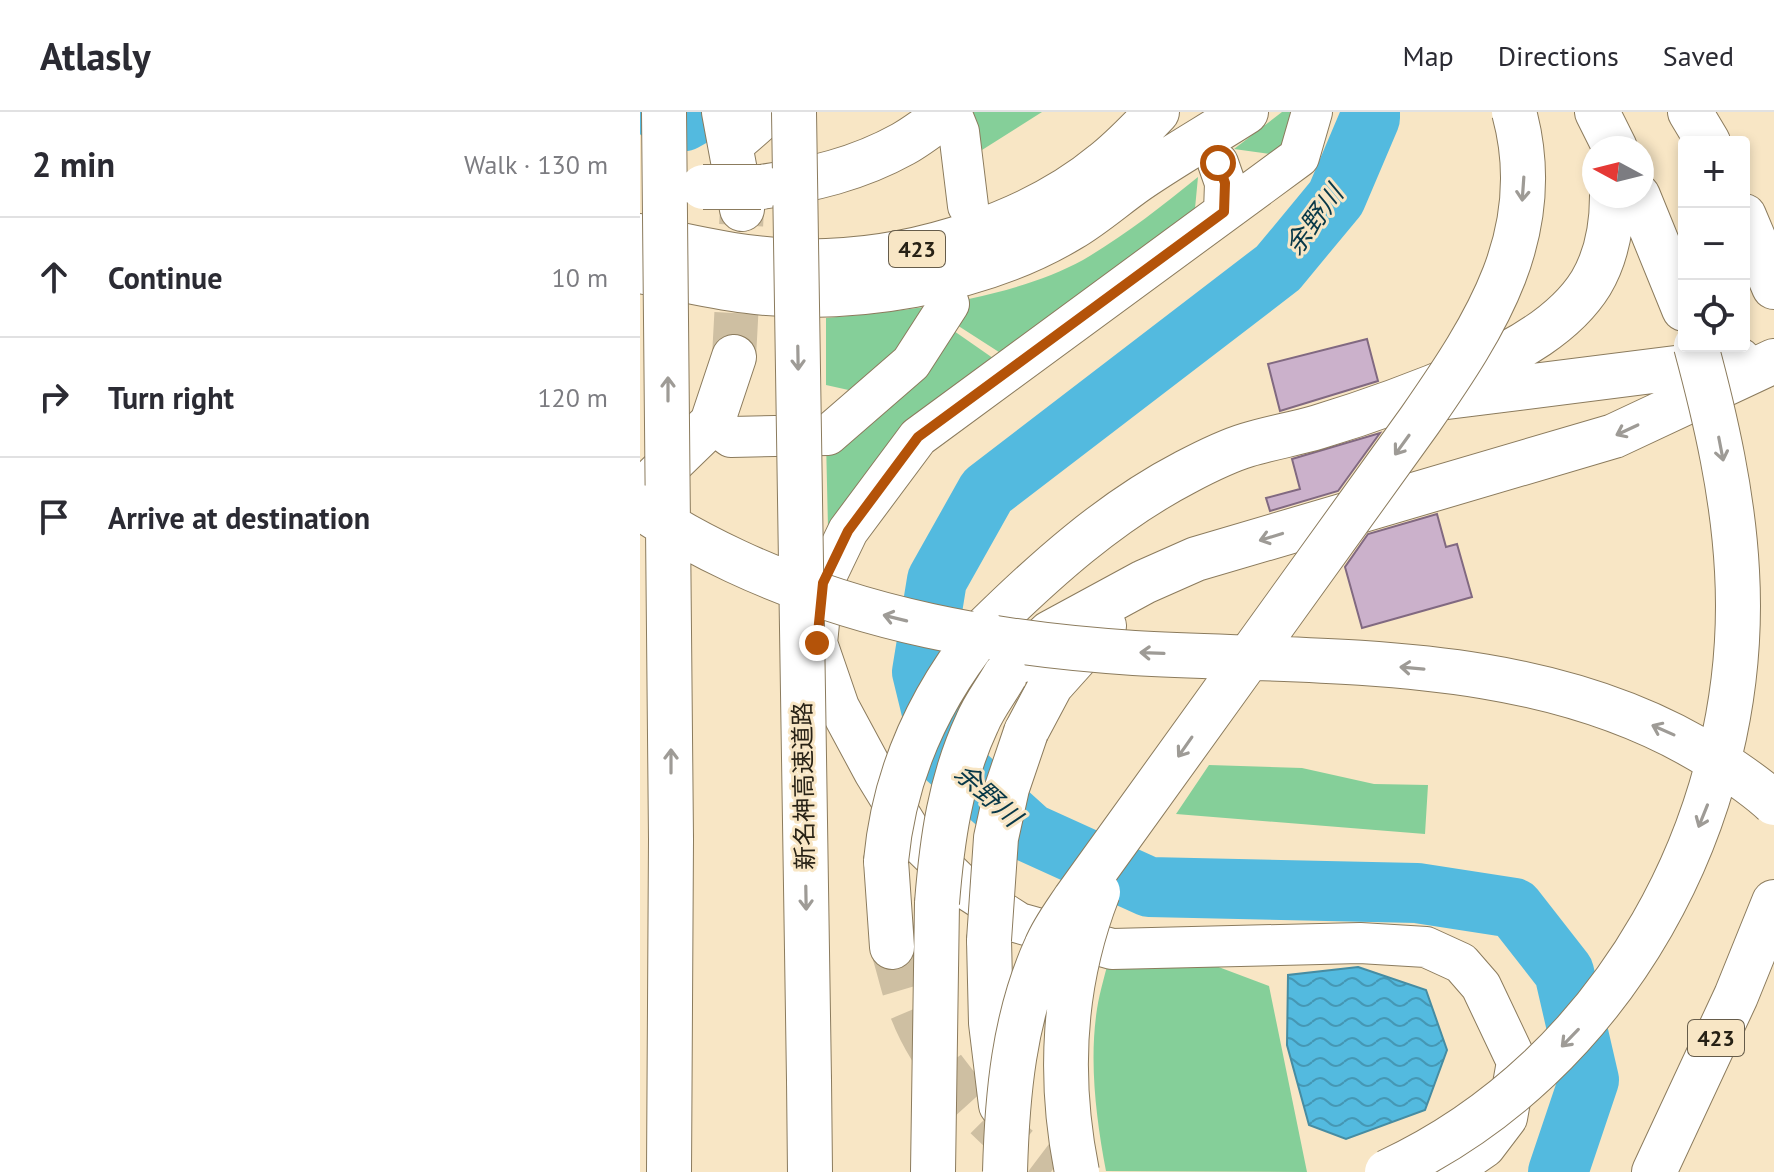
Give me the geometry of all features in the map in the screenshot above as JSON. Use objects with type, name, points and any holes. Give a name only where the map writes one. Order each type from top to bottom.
[{"type":"main road","points":[[664,112],[671,839],[669,1172]]},
{"type":"main road","name":"新名神高速道路","points":[[794,112],[810,1172]]},
{"type":"main road","points":[[640,184],[703,187],[752,198],[852,167],[904,144],[950,112]]},
{"type":"main road","name":"423","points":[[640,236],[751,257],[825,262],[882,257],[940,244],[1046,201],[1103,164],[1157,112]]},
{"type":"main road","name":"423","points":[[640,271],[749,292],[814,295],[866,292],[917,283],[1020,254],[1070,229],[1136,181],[1201,112]]},
{"type":"main road","points":[[1136,181],[1246,112]]},
{"type":"main road","points":[[1005,1172],[1019,1030],[1032,980],[1054,932],[1420,420],[1486,319],[1508,270],[1520,226],[1525,177],[1514,112]]},
{"type":"main road","points":[[1585,112],[1597,136]]},
{"type":"main road","points":[[1597,112],[1609,136]]},
{"type":"main road","points":[[1690,112],[1704,136]]},
{"type":"main road","points":[[728,131],[752,198]]},
{"type":"main road","points":[[892,947],[886,861],[890,825],[902,778],[935,701],[957,664],[983,631],[1043,572],[1089,535],[1186,472],[1245,445],[1397,403],[1495,361],[1531,340],[1567,312],[1590,284],[1605,253],[1612,208]]},
{"type":"main road","points":[[1643,208],[1678,294]]},
{"type":"main road","points":[[1750,230],[1774,287]]},
{"type":"main road","points":[[1387,1172],[1442,1143],[1487,1112],[1540,1069],[1578,1030],[1611,989],[1644,939],[1679,875],[1707,806],[1728,725],[1736,646],[1737,572],[1728,485],[1714,412],[1698,352]]},
{"type":"main road","points":[[1397,403],[1774,355]]},
{"type":"main road","points":[[640,492],[712,423],[734,357]]},
{"type":"main road","points":[[933,1172],[937,903],[942,847],[949,801],[978,720],[1005,675],[1050,633],[1144,582],[1196,559],[1614,436],[1774,361]]},
{"type":"main road","points":[[640,507],[713,551],[788,586],[869,612],[934,628],[1131,653],[1297,659],[1418,669],[1503,680],[1572,695],[1629,715],[1680,738],[1774,803]]},
{"type":"main road","points":[[1016,1172],[1001,1106],[991,1023],[989,940],[996,838],[1007,788],[1026,732],[1051,685],[1118,611],[1148,588],[1196,559]]},
{"type":"main road","points":[[1077,1172],[1070,1137],[1065,1071],[1067,1017],[1088,919],[1120,838]]},
{"type":"main road","name":"423","points":[[1654,1172],[1736,996],[1774,902]]},
{"type":"street","points":[[728,131],[771,112]]},
{"type":"street","points":[[950,112],[959,132],[968,206]]},
{"type":"street","points":[[1312,112],[1299,157],[918,437],[848,531],[823,583],[817,643],[839,707],[915,839],[966,889],[1019,923],[1112,949],[1360,943],[1426,947],[1461,963],[1481,986],[1517,1062],[1507,1118],[1485,1147],[1449,1172]]},
{"type":"street","points":[[1218,163],[1225,183],[1224,212]]},
{"type":"street","points":[[712,423],[731,437],[828,435],[911,363],[949,304]]},
{"type":"green space","points":[[973,112],[1042,112],[982,150]]},
{"type":"green space","points":[[1282,112],[1298,112],[1277,155],[1234,149]]},
{"type":"green space","points":[[1198,177],[1194,219],[1002,354],[932,309],[881,366],[853,391],[826,385],[826,318],[958,301],[1024,285],[1083,260]]},
{"type":"green space","points":[[954,331],[1000,363],[828,528],[826,440]]},
{"type":"green space","points":[[1209,765],[1302,768],[1374,784],[1428,785],[1425,834],[1176,814]]},
{"type":"green space","points":[[1110,954],[1184,954],[1269,986],[1307,1172],[1106,1171],[1097,1110],[1094,1049],[1097,1009]]},
{"type":"water","points":[[1358,967],[1426,990],[1447,1050],[1425,1110],[1346,1139],[1309,1125],[1287,1045],[1288,975]]},
{"type":"building","points":[[1367,339],[1378,381],[1280,411],[1268,364]]},
{"type":"building","points":[[1380,433],[1338,491],[1270,511],[1266,498],[1300,489],[1292,459]]},
{"type":"building","points":[[1437,514],[1446,547],[1457,544],[1472,597],[1362,628],[1345,567],[1368,534]]},
{"type":"waterway","name":"余野川","points":[[660,112],[684,121],[700,112]]},
{"type":"waterway","name":"余野川","points":[[1370,112],[1336,198],[1278,268],[987,491],[937,580],[922,672],[942,754],[1030,833],[1149,887],[1417,893],[1514,908],[1564,972],[1589,1080],[1558,1172]]},
{"type":"tunnel","points":[[734,357],[742,209]]},
{"type":"tunnel","points":[[892,947],[906,996],[922,1035],[952,1080],[1010,1140],[1051,1172]]},
{"type":"route","points":[[817,643],[823,583],[848,531],[918,437],[1224,212],[1225,183],[1218,163]]}]
